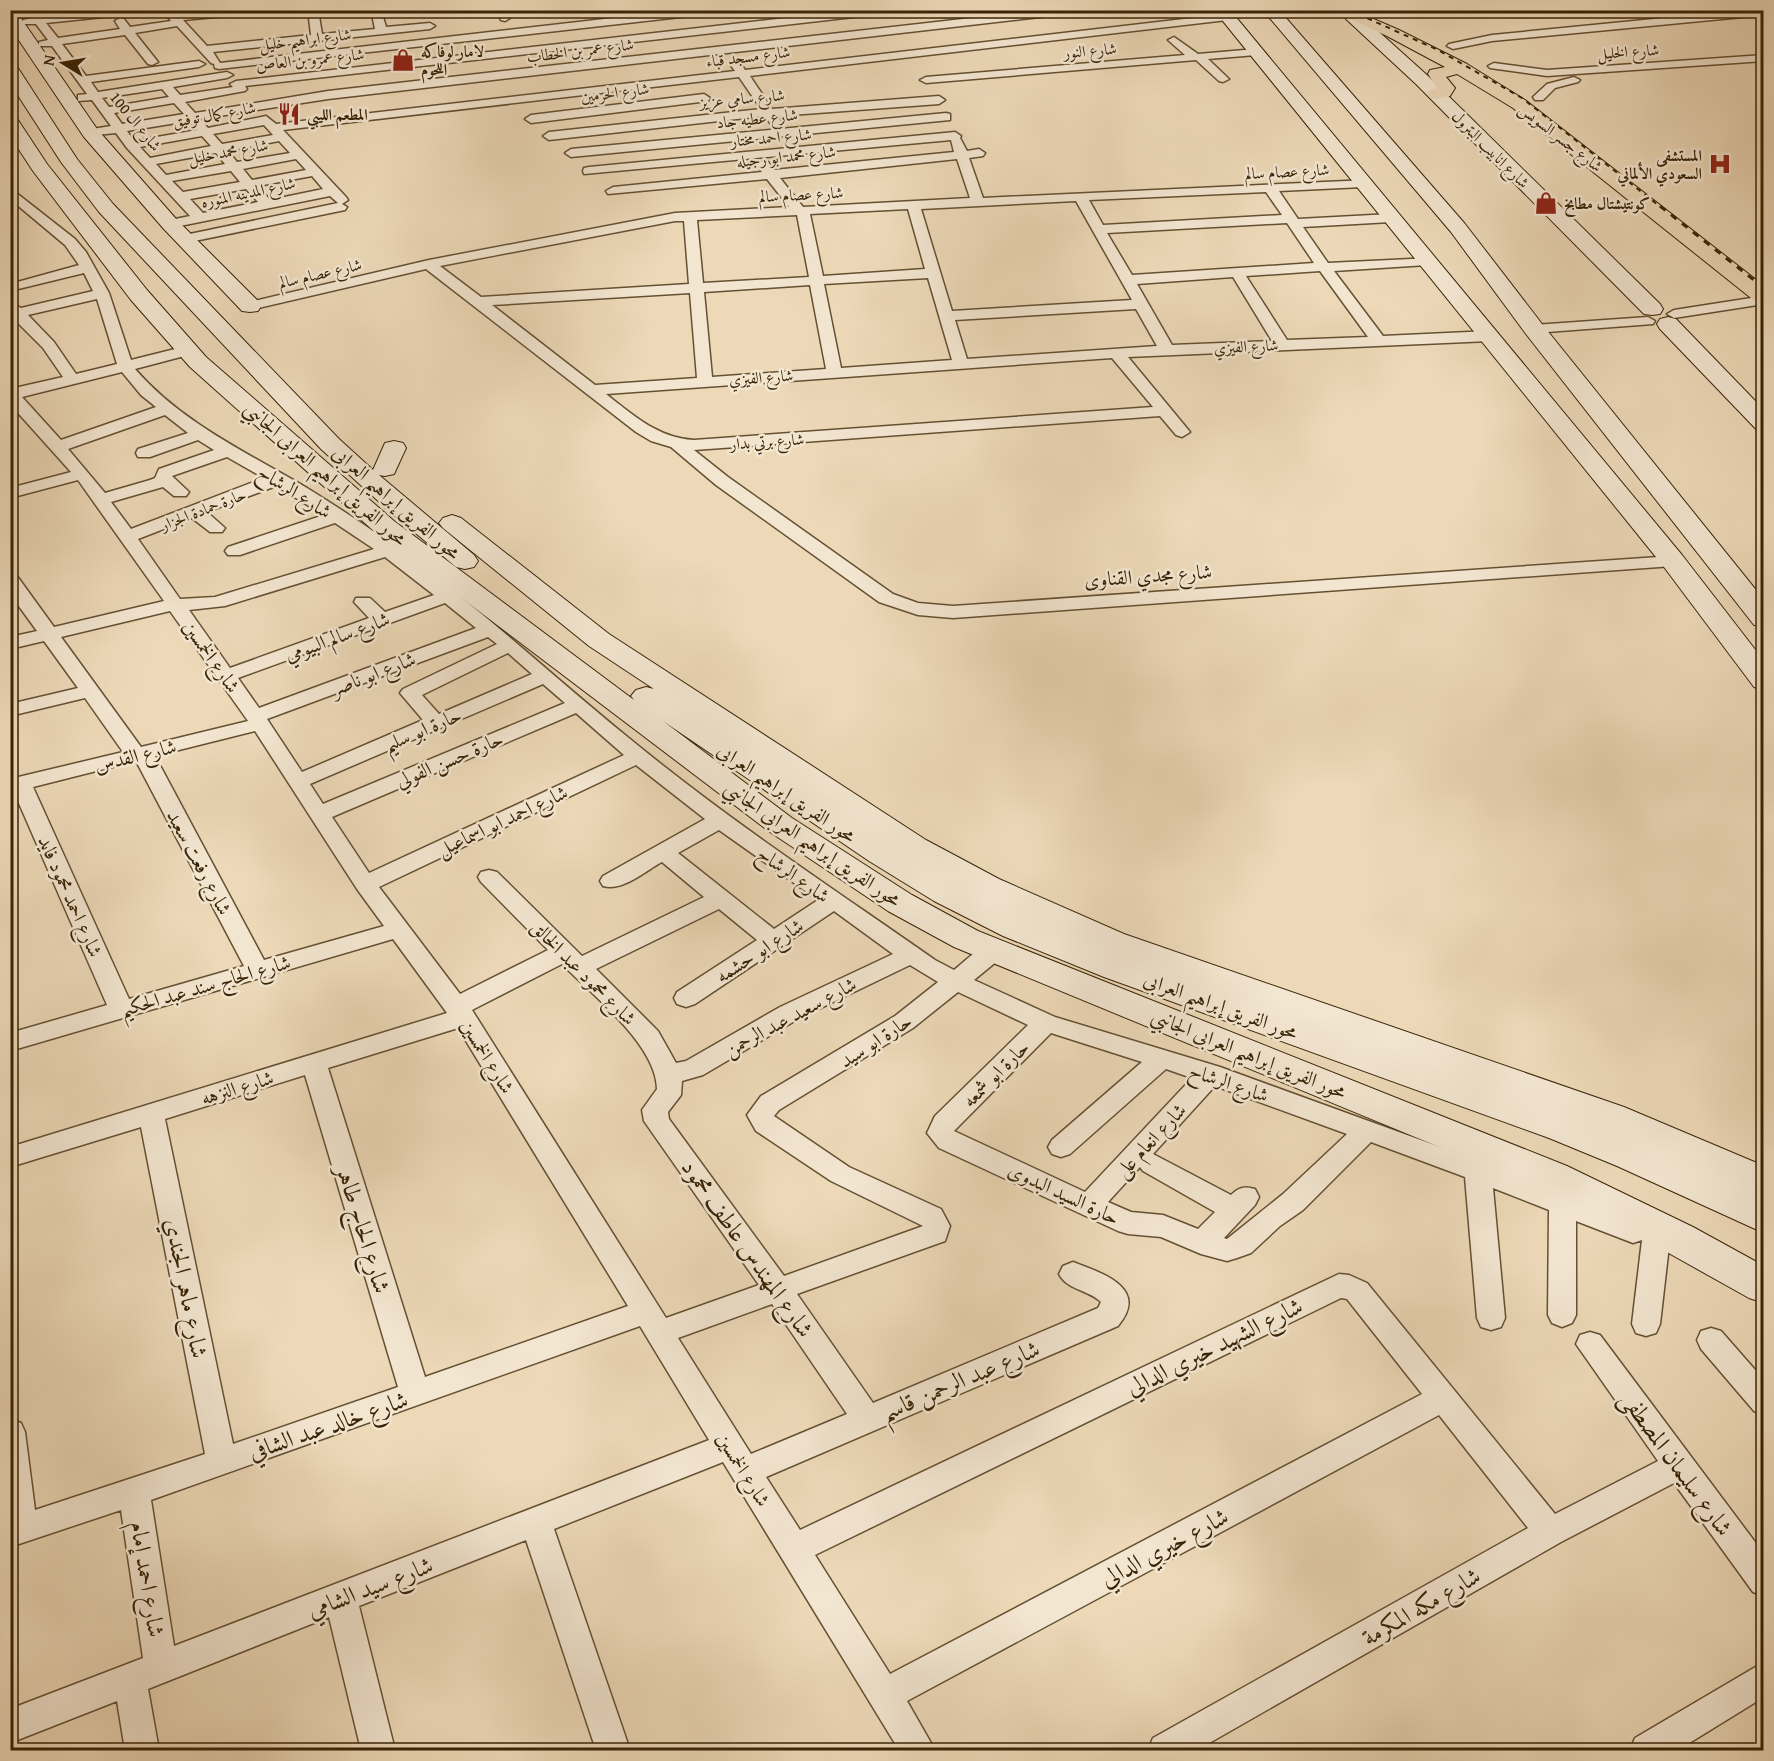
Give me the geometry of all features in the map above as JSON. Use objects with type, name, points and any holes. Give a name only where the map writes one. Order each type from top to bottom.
[{"type":"main road","name":"شارع جسر السويس","points":[[1362,12],[1453,46],[1494,66],[1565,118]]},
{"type":"main road","name":"شارع جسر السويس","points":[[1362,12],[1393,33],[1461,68],[1519,105],[1764,298]]},
{"type":"main road","name":"شارع انابيب البترول","points":[[1362,12],[1436,94],[1764,423]]},
{"type":"main road","points":[[1228,13],[1256,52],[1679,570],[1764,681]]},
{"type":"main road","points":[[1228,13],[1392,196],[1445,267],[1446,283]]},
{"type":"main road","points":[[1262,15],[1458,228],[1534,329],[1764,619]]},
{"type":"main road","points":[[17,29],[69,100],[81,134],[250,306]]},
{"type":"main road","name":"محور الفريق إبراهيم العرابى","points":[[17,29],[126,206],[166,249],[273,361],[389,458],[560,611],[599,640],[915,847],[987,887],[1112,942],[1611,1117],[1764,1183]]},
{"type":"main road","points":[[1436,94],[1444,92],[1446,88],[1436,74],[1461,68]]},
{"type":"main road","name":"محور الفريق إبراهيم العرابى","points":[[10,69],[70,162],[106,208],[330,444],[396,504],[521,606],[748,768],[933,887],[1013,927],[1104,964],[1608,1145],[1668,1170],[1764,1216]]},
{"type":"main road","name":"محور الفريق إبراهيم العرابى الجانبي","points":[[10,121],[40,166],[139,295],[210,374],[385,527],[781,825],[900,903],[966,939],[1553,1177],[1764,1287]]},
{"type":"main road","points":[[139,295],[177,316],[217,348],[254,364]]},
{"type":"main road","points":[[1679,570],[1722,596],[1764,647]]},
{"type":"street","points":[[17,29],[38,19],[142,10]]},
{"type":"street","points":[[38,19],[162,10]]},
{"type":"street","points":[[17,29],[56,42],[128,30],[173,17],[259,10]]},
{"type":"street","points":[[313,10],[317,38]]},
{"type":"street","points":[[376,10],[380,47],[405,112]]},
{"type":"street","name":"شارع ابراهيم خليل","points":[[221,68],[380,47],[716,10]]},
{"type":"street","name":"شارع عمرو بن العاص","points":[[221,68],[317,74],[889,10]]},
{"type":"street","name":"شارع عمر بن الخطاب","points":[[81,134],[256,105],[336,107],[394,88],[570,81],[724,50],[1030,13],[1076,10]]},
{"type":"street","points":[[694,12],[743,73],[794,151]]},
{"type":"street","points":[[863,12],[915,67],[939,100],[962,154],[978,202]]},
{"type":"street","points":[[1453,46],[1492,38],[1764,12]]},
{"type":"street","points":[[1030,13],[1107,77]]},
{"type":"street","name":"شارع مسجد قباء","points":[[274,129],[336,107],[405,112],[570,81],[636,86],[802,66],[915,67],[1067,44],[1228,13]]},
{"type":"street","points":[[113,14],[152,62]]},
{"type":"street","points":[[533,15],[570,81]]},
{"type":"street","points":[[173,17],[256,105],[274,129],[338,199]]},
{"type":"street","name":"شارع ال 100","points":[[38,19],[131,145],[200,218]]},
{"type":"street","points":[[106,111],[177,100],[221,68],[249,41],[317,38],[445,24]]},
{"type":"street","points":[[1173,40],[1223,79]]},
{"type":"street","points":[[1128,47],[1146,62]]},
{"type":"street","name":"شارع النور","points":[[915,67],[979,75],[1256,52]]},
{"type":"street","points":[[308,56],[336,107]]},
{"type":"street","name":"شارع الخليل","points":[[1494,66],[1547,73],[1764,58]]},
{"type":"street","points":[[81,77],[152,62],[221,68]]},
{"type":"street","points":[[1000,62],[1013,73]]},
{"type":"street","points":[[966,64],[979,75]]},
{"type":"street","points":[[802,66],[811,77]]},
{"type":"street","name":"شارع الخليل","points":[[1539,97],[1547,88],[1561,82],[1764,66]]},
{"type":"street","points":[[81,77],[221,68]]},
{"type":"street","points":[[69,100],[165,85],[221,68]]},
{"type":"street","points":[[1154,73],[1211,68]]},
{"type":"street","points":[[1547,73],[1544,76],[1546,79],[1561,82]]},
{"type":"street","points":[[687,80],[739,136],[801,211],[818,280],[834,372]]},
{"type":"street","points":[[165,85],[267,205]]},
{"type":"street","points":[[636,86],[652,104]]},
{"type":"street","name":"شارع الحرمين","points":[[531,119],[704,98]]},
{"type":"street","name":"شارع سامي عزيز","points":[[549,136],[721,116],[939,100]]},
{"type":"street","name":"شارع عطيه جاد","points":[[571,153],[946,117]]},
{"type":"street","points":[[147,162],[219,148],[274,129]]},
{"type":"street","name":"شارع كمال توفيق","points":[[131,145],[205,132],[274,129]]},
{"type":"street","name":"شارع احمد مختار","points":[[589,171],[955,136]]},
{"type":"street","name":"شارع محمد ابو رجيله","points":[[613,191],[979,153]]},
{"type":"street","name":"شارع محمد خليل","points":[[163,179],[298,155]]},
{"type":"street","points":[[180,197],[314,172]]},
{"type":"street","name":"شارع عصام سالم","points":[[250,306],[429,264],[682,217],[1363,183]]},
{"type":"street","points":[[1270,188],[1378,340]]},
{"type":"street","name":"شارع الرشاح","points":[[10,192],[70,242],[84,261],[102,293],[125,366],[147,392],[167,409],[201,434],[278,479],[388,550],[491,629],[638,756],[720,820],[911,955],[955,981],[1046,1023],[1211,1074],[1478,1171],[1637,1233],[1668,1238]]},
{"type":"street","points":[[1175,193],[1197,224]]},
{"type":"street","points":[[663,196],[682,217],[696,288],[705,381]]},
{"type":"street","points":[[1081,198],[1167,350]]},
{"type":"street","points":[[178,231],[338,199]]},
{"type":"street","name":"شارع المدينه المنوره","points":[[178,231],[200,218],[267,205],[338,199]]},
{"type":"street","points":[[729,199],[739,214]]},
{"type":"street","points":[[914,206],[960,363]]},
{"type":"street","points":[[1099,229],[1391,218]]},
{"type":"street","points":[[14,288],[84,261]]},
{"type":"street","points":[[1128,280],[1427,261]]},
{"type":"street","name":"شارع برتي بدار","points":[[429,264],[590,390],[658,439],[678,445],[1164,411]]},
{"type":"street","points":[[477,302],[935,273]]},
{"type":"street","points":[[1237,273],[1282,345]]},
{"type":"street","points":[[15,309],[102,293]]},
{"type":"street","points":[[1534,329],[1660,317],[1764,298]]},
{"type":"street","points":[[948,316],[1141,304]]},
{"type":"street","points":[[15,309],[50,345],[71,378]]},
{"type":"street","name":"شارع الفيزي","points":[[590,390],[1116,353],[1490,336]]},
{"type":"street","points":[[11,395],[71,378],[188,351]]},
{"type":"street","points":[[1116,353],[1182,432]]},
{"type":"street","name":"شارع الخمسين","points":[[11,395],[82,474],[101,500],[258,721],[366,884],[460,1012],[918,1750]]},
{"type":"street","points":[[58,447],[167,409]]},
{"type":"street","points":[[144,453],[201,434]]},
{"type":"street","name":"شارع مجدي القناوى","points":[[678,445],[722,481],[886,598],[905,606],[928,611],[965,611],[1679,570]]},
{"type":"street","points":[[101,500],[156,484],[163,479],[165,473],[228,451]]},
{"type":"street","points":[[10,493],[82,474]]},
{"type":"street","points":[[163,479],[180,492]]},
{"type":"street","name":"حارة حمادة الجزار","points":[[127,537],[278,479]]},
{"type":"street","points":[[195,512],[216,528]]},
{"type":"street","points":[[234,551],[336,517]]},
{"type":"street","points":[[10,643],[176,604],[200,605],[218,602],[388,550]]},
{"type":"street","name":"شارع رفعت سعيد","points":[[10,580],[139,755],[258,970]]},
{"type":"street","name":"شارع سالم البيومي","points":[[226,676],[448,596]]},
{"type":"street","points":[[363,602],[382,620]]},
{"type":"street","name":"شارع ابو ناصر","points":[[258,721],[491,629]]},
{"type":"street","points":[[436,723],[410,693],[510,645]]},
{"type":"street","name":"حارة ابو سليم","points":[[297,782],[546,675]]},
{"type":"street","points":[[10,710],[91,691]]},
{"type":"street","name":"حارة حسن الفولي","points":[[319,814],[579,705]]},
{"type":"street","name":"شارع القدس","points":[[16,785],[139,755],[258,721]]},
{"type":"street","name":"شارع احمد ابو اسماعيل","points":[[366,884],[638,756]]},
{"type":"street","name":"شارع احمد محمود فايد","points":[[16,785],[121,1009]]},
{"type":"street","points":[[611,881],[720,820]]},
{"type":"street","points":[[663,852],[773,940]]},
{"type":"street","name":"شارع محمود عبد الخالق","points":[[489,877],[649,1037],[660,1053],[668,1075]]},
{"type":"street","name":"شارع النزهه","points":[[10,1157],[314,1064],[460,1012],[573,960],[721,898]]},
{"type":"street","name":"شارع ابو حشمه","points":[[686,998],[833,901]]},
{"type":"street","name":"شارع الحاج سند عبد الحكيم","points":[[10,1042],[400,929]]},
{"type":"street","name":"حارة ابو سيد","points":[[931,1217],[840,1174],[765,1124],[760,1114],[763,1109],[885,1035],[994,951]]},
{"type":"street","name":"شارع سعيد عبد الرحمن","points":[[668,1075],[694,1068],[789,1014],[911,955]]},
{"type":"street","name":"حارة ابو شمعه","points":[[944,1123],[1046,1023]]},
{"type":"street","points":[[1061,1147],[1162,1059]]},
{"type":"street","name":"شارع الحاج طاهر","points":[[314,1064],[415,1394]]},
{"type":"street","name":"شارع انعام على","points":[[1089,1205],[1211,1074]]},
{"type":"street","name":"شارع المهندس عاطف محمود","points":[[668,1075],[669,1095],[655,1110],[657,1121],[778,1289],[867,1419]]},
{"type":"street","name":"شارع ماهر الجندي","points":[[152,1113],[222,1462]]},
{"type":"street","name":"حارة السيد البدوى","points":[[944,1123],[940,1133],[948,1141],[1128,1223],[1163,1226],[1219,1249],[1236,1249],[1270,1218],[1293,1202],[1366,1131]]},
{"type":"street","points":[[1152,1164],[1240,1204],[1203,1242]]},
{"type":"street","points":[[1478,1171],[1491,1318]]},
{"type":"street","points":[[1562,1204],[1562,1315]]},
{"type":"street","name":"شارع خالد عبد الشافي","points":[[16,1531],[415,1394],[651,1322],[778,1289],[929,1236],[935,1233],[938,1227],[936,1221],[931,1217]]},
{"type":"street","points":[[1646,1324],[1668,1238]]},
{"type":"street","name":"شارع عبد الرحمن قاسم","points":[[737,1459],[867,1419],[1108,1317],[1115,1309],[1115,1298],[1106,1289],[1073,1274]]},
{"type":"street","name":"شارع الشهيد خيري الدالي","points":[[794,1549],[1339,1286],[1357,1291],[1550,1532]]},
{"type":"street","points":[[1711,1340],[1764,1402]]},
{"type":"street","name":"شارع سليمان المصطفى","points":[[1590,1344],[1764,1581]]},
{"type":"street","name":"شارع خيري الدالي","points":[[884,1695],[1443,1398]]},
{"type":"street","points":[[10,1432],[16,1531]]},
{"type":"street","name":"شارع سيد الشامي","points":[[10,1726],[536,1521],[737,1459]]},
{"type":"street","name":"شارع مكه المكرمة","points":[[1165,1750],[1550,1532],[1679,1466]]},
{"type":"street","name":"شارع احمد إمام","points":[[134,1491],[161,1666]]},
{"type":"street","points":[[536,1521],[613,1750]]},
{"type":"street","points":[[341,1598],[378,1750]]},
{"type":"street","points":[[1647,1750],[1764,1678]]},
{"type":"street","points":[[130,1679],[142,1750]]},
{"type":"railway","points":[[1349,10],[1438,50],[1522,98],[1662,208]]},
{"type":"railway","points":[[1660,206],[1764,288]]},
{"type":"place","name":"لامار لوفاكه اللحوم","points":[[403,60]]},
{"type":"place","name":"المطعم الليبي","points":[[289,114]]},
{"type":"place","name":"المستشفى السعودي الألماني","points":[[1720,164]]},
{"type":"place","name":"كونتيشتال مطابخ","points":[[1546,203]]}]
